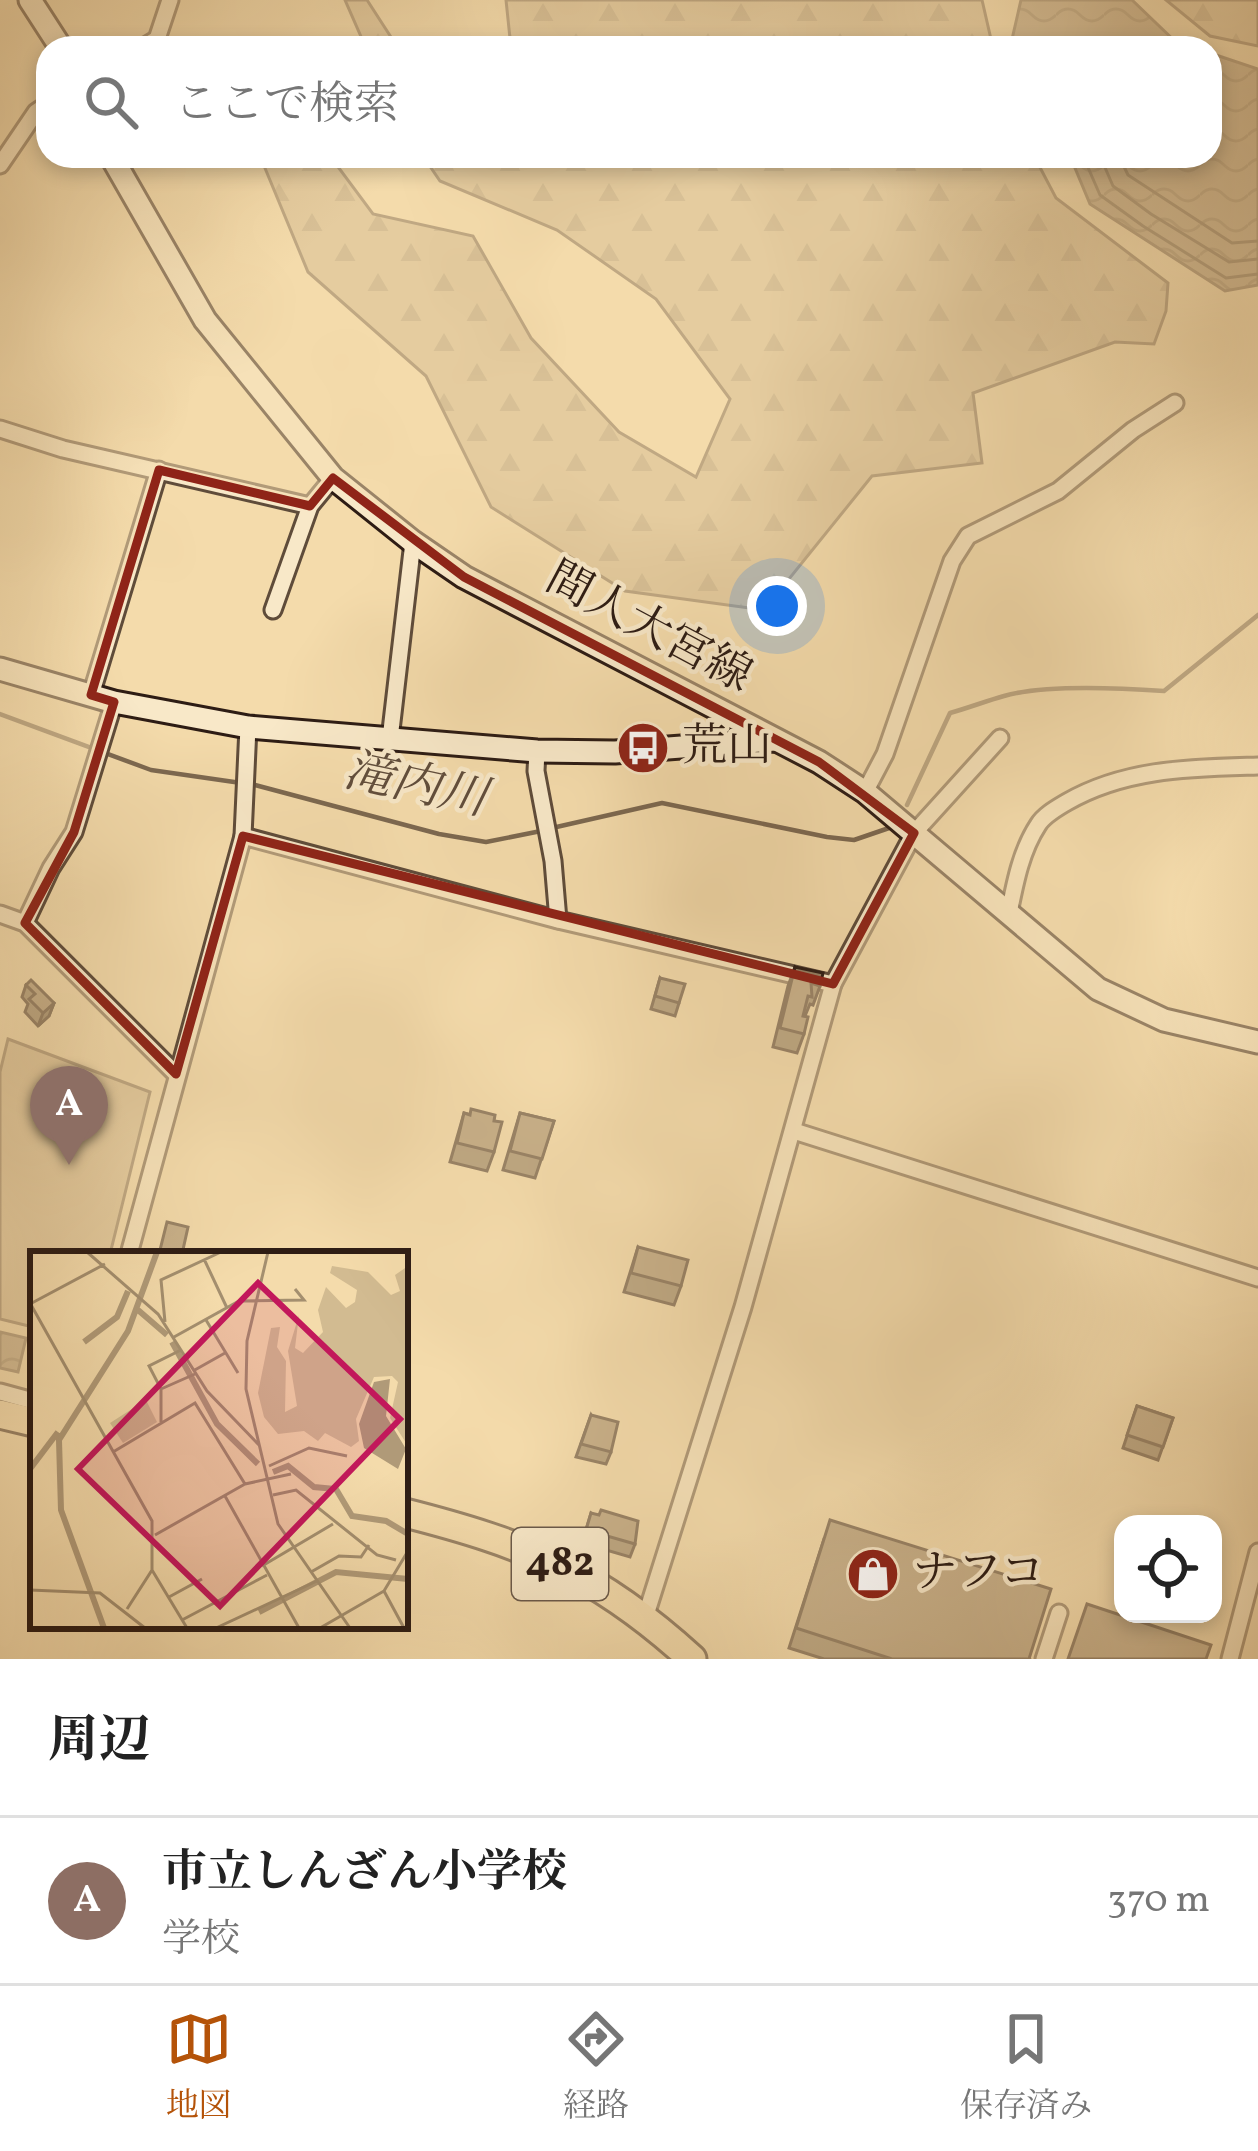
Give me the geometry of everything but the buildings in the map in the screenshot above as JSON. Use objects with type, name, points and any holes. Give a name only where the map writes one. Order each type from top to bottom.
[{"type":"highway","points":[[0,1414],[30,1421]]},
{"type":"highway","name":"482","points":[[408,1514],[525,1549],[568,1568],[645,1618],[692,1659]]},
{"type":"main road","points":[[30,0],[53,36]]},
{"type":"main road","name":"間人大宮線","points":[[118,168],[205,320],[333,478],[413,542],[464,577],[776,740],[865,792],[1080,975],[1127,1005],[1164,1020],[1258,1042]]},
{"type":"main road","points":[[0,670],[114,702],[248,727],[537,751],[615,752],[776,740]]},
{"type":"street","points":[[159,36],[170,0]]},
{"type":"street","points":[[0,165],[36,112]]},
{"type":"street","points":[[865,792],[885,754],[952,561],[968,536],[1058,491],[1133,430],[1175,403]]},
{"type":"street","points":[[0,429],[63,449],[310,506]]},
{"type":"street","points":[[91,695],[159,470]]},
{"type":"street","points":[[273,610],[310,506],[333,478]]},
{"type":"street","points":[[390,739],[413,542]]},
{"type":"street","points":[[25,922],[74,832],[114,702]]},
{"type":"street","points":[[130,1251],[244,836],[248,727]]},
{"type":"street","points":[[645,1618],[794,1131],[833,984],[914,833],[1000,738]]},
{"type":"street","points":[[537,751],[558,920]]},
{"type":"street","points":[[1009,913],[1020,862],[1040,820],[1063,805],[1096,786],[1143,773],[1258,766]]},
{"type":"street","points":[[244,836],[558,920],[833,984]]},
{"type":"street","points":[[0,914],[25,922],[176,1074]]},
{"type":"street","points":[[794,1131],[1258,1278]]},
{"type":"street","points":[[0,1392],[30,1400]]},
{"type":"street","points":[[1230,1659],[1258,1552]]},
{"type":"street","points":[[1044,1659],[1059,1613]]},
{"type":"highlighted area","points":[[159,470],[310,506],[333,478],[464,577],[819,762],[914,833],[833,984],[243,836],[176,1074],[25,923],[74,832],[114,702],[91,695]]},
{"type":"green space","points":[[345,0],[367,0],[390,36],[361,36]]},
{"type":"green space","points":[[506,0],[982,0],[990,36],[510,36]]},
{"type":"green space","points":[[1166,0],[1258,0],[1258,46],[1210,36]]},
{"type":"green space","points":[[265,168],[339,168],[373,214],[473,236],[531,338],[619,432],[696,477],[730,399],[656,299],[557,230],[440,181],[431,168],[1040,168],[1056,198],[1168,283],[1166,311],[1154,344],[1115,342],[973,393],[982,463],[872,476],[764,610],[625,591],[491,507],[426,376],[308,272]]},
{"type":"green space","points":[[8,1039],[150,1092],[111,1251],[30,1251],[30,1326],[0,1319],[0,1072]]},
{"type":"water","points":[[1021,0],[1132,0],[1170,36],[1013,36]]},
{"type":"water","points":[[1222,57],[1258,69],[1258,285],[1225,291],[1090,204],[1075,168],[1222,168]]},
{"type":"water","points":[[0,1332],[26,1338],[18,1372],[0,1368]]},
{"type":"waterway","name":"滝内川","points":[[907,805],[950,713],[1040,690],[1164,691],[1258,615]]},
{"type":"waterway","name":"滝内川","points":[[0,714],[151,770],[255,785],[439,834],[486,842],[541,831]]},
{"type":"waterway","name":"滝内川","points":[[552,828],[662,803],[854,840],[892,827]]},
{"type":"place","name":"荒山","points":[[643,748]]},
{"type":"place","name":"市立しんざん小学校","points":[[69,1165]]},
{"type":"place","name":"ナフコ","points":[[873,1574]]}]
